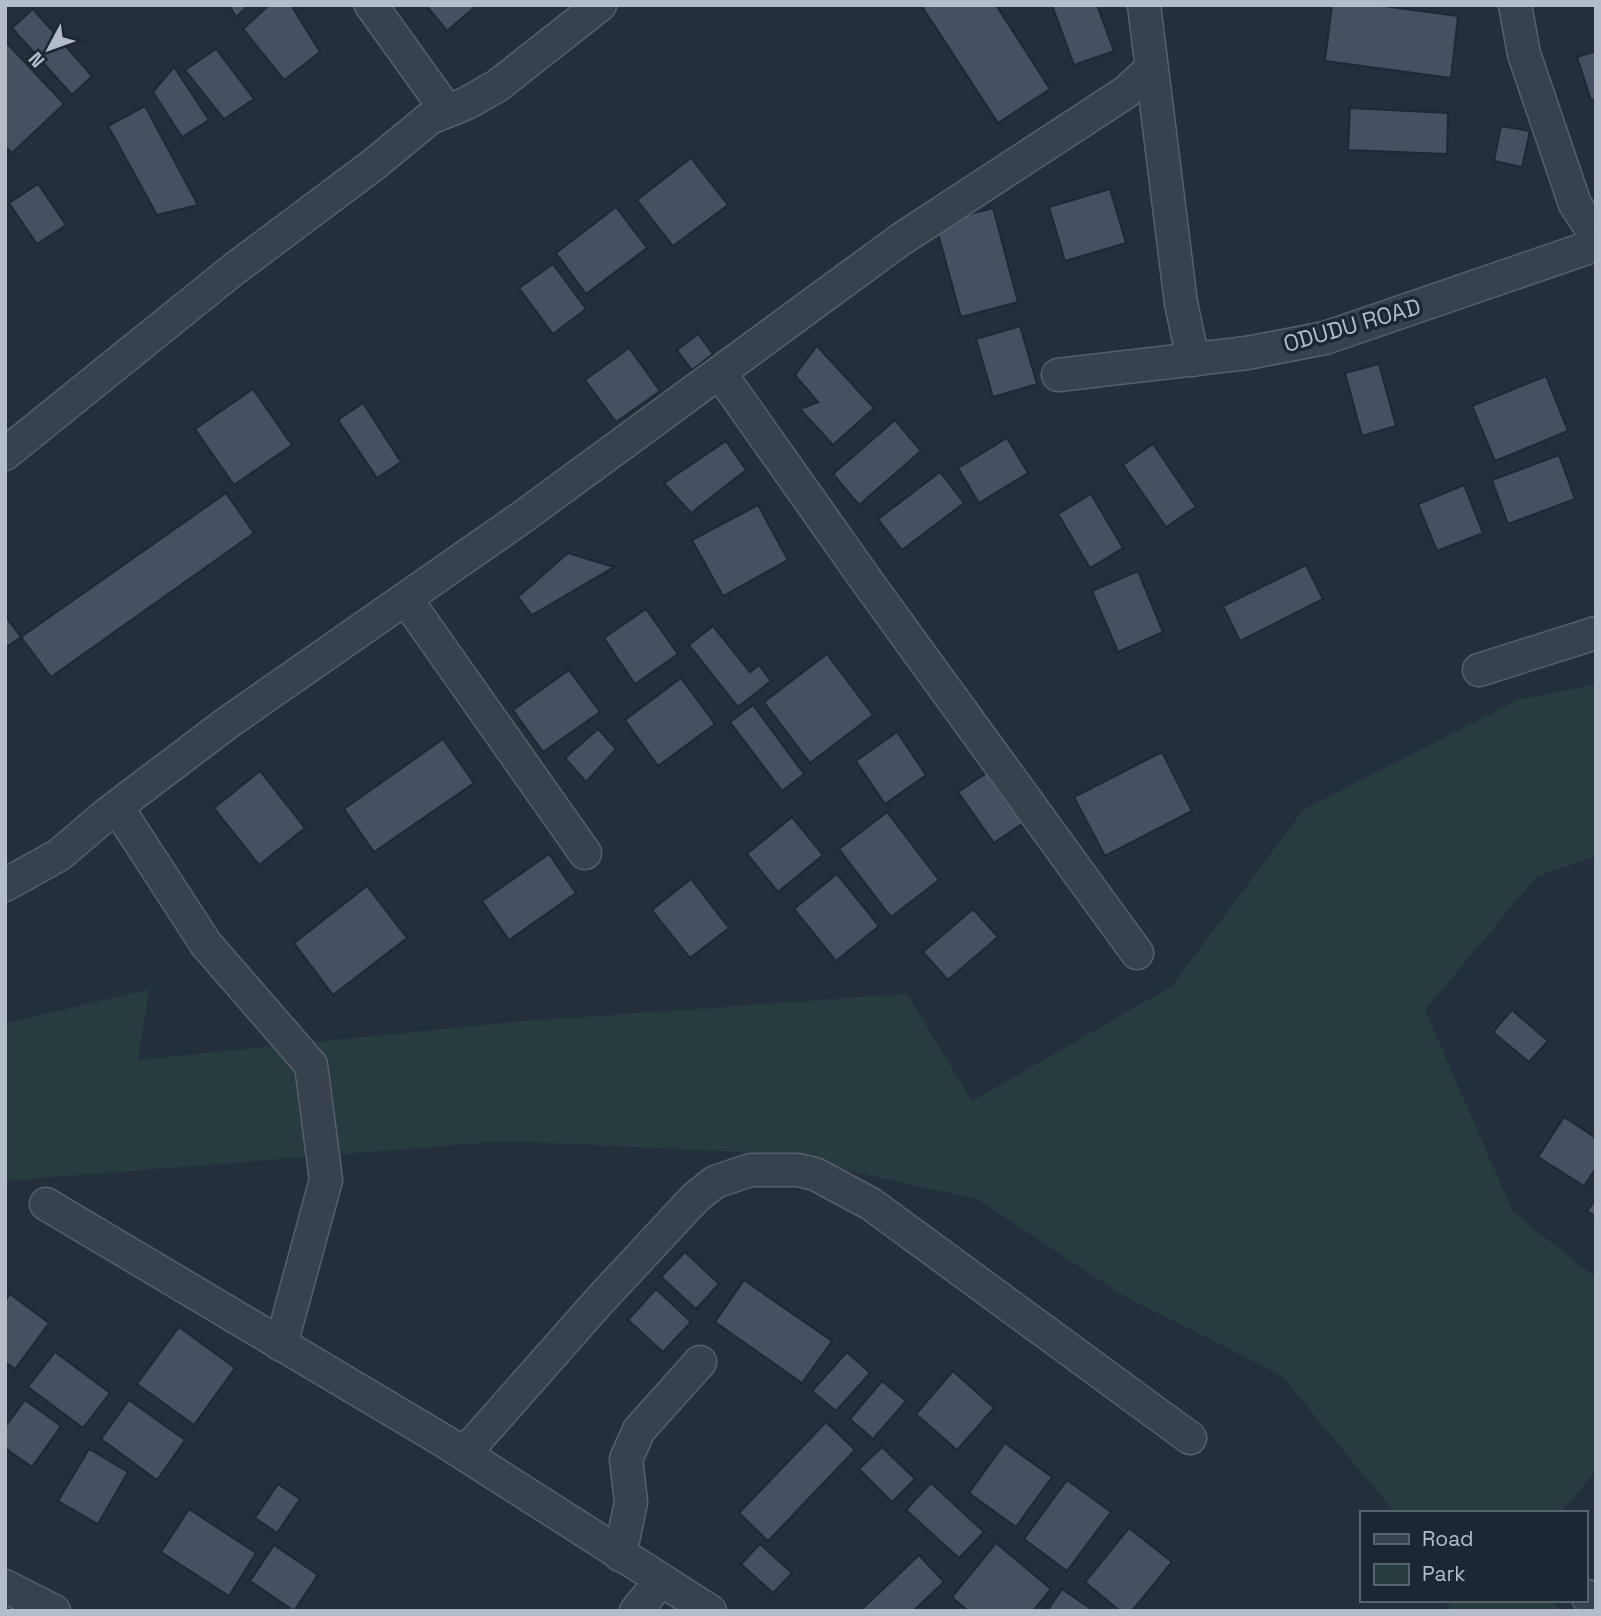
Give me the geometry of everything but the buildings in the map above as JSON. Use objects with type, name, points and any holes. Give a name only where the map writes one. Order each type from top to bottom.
[{"type":"street","points":[[371,5],[447,111]]},
{"type":"street","points":[[5,454],[234,269],[373,165],[430,118],[498,86],[600,5]]},
{"type":"street","points":[[1144,5],[1181,303],[1193,360]]},
{"type":"street","points":[[1514,5],[1524,54],[1575,204],[1596,236]]},
{"type":"street","points":[[5,885],[59,855],[230,721],[720,373],[900,240],[1126,92],[1151,69]]},
{"type":"street","points":[[1126,92],[1157,112]]},
{"type":"street","name":"ODUDU ROAD","points":[[1058,375],[1247,353],[1325,338],[1596,245]]},
{"type":"street","points":[[720,373],[1137,953]]},
{"type":"street","points":[[405,599],[585,853]]},
{"type":"street","points":[[1479,670],[1596,633]]},
{"type":"street","points":[[117,807],[206,944],[311,1065],[326,1180],[281,1345]]},
{"type":"street","points":[[464,1454],[601,1299],[696,1197],[715,1182],[750,1170],[798,1170],[815,1174],[871,1204],[1190,1437]]},
{"type":"street","points":[[46,1204],[464,1454],[710,1611]]},
{"type":"street","points":[[620,1555],[631,1502],[626,1459],[639,1430],[700,1362]]},
{"type":"street","points":[[636,1611],[661,1580]]},
{"type":"street","points":[[5,1586],[54,1611]]},
{"type":"green space","points":[[1596,684],[1596,856],[1537,876],[1425,1010],[1513,1212],[1596,1278],[1596,1471],[1562,1511],[1393,1511],[1282,1376],[1121,1294],[977,1199],[766,1153],[506,1141],[5,1181],[5,1024],[149,989],[138,1060],[514,1022],[907,994],[972,1101],[1172,986],[1304,809],[1518,700]]},
{"type":"green space","points":[[1447,1602],[1553,1602],[1560,1611],[1452,1611]]}]
